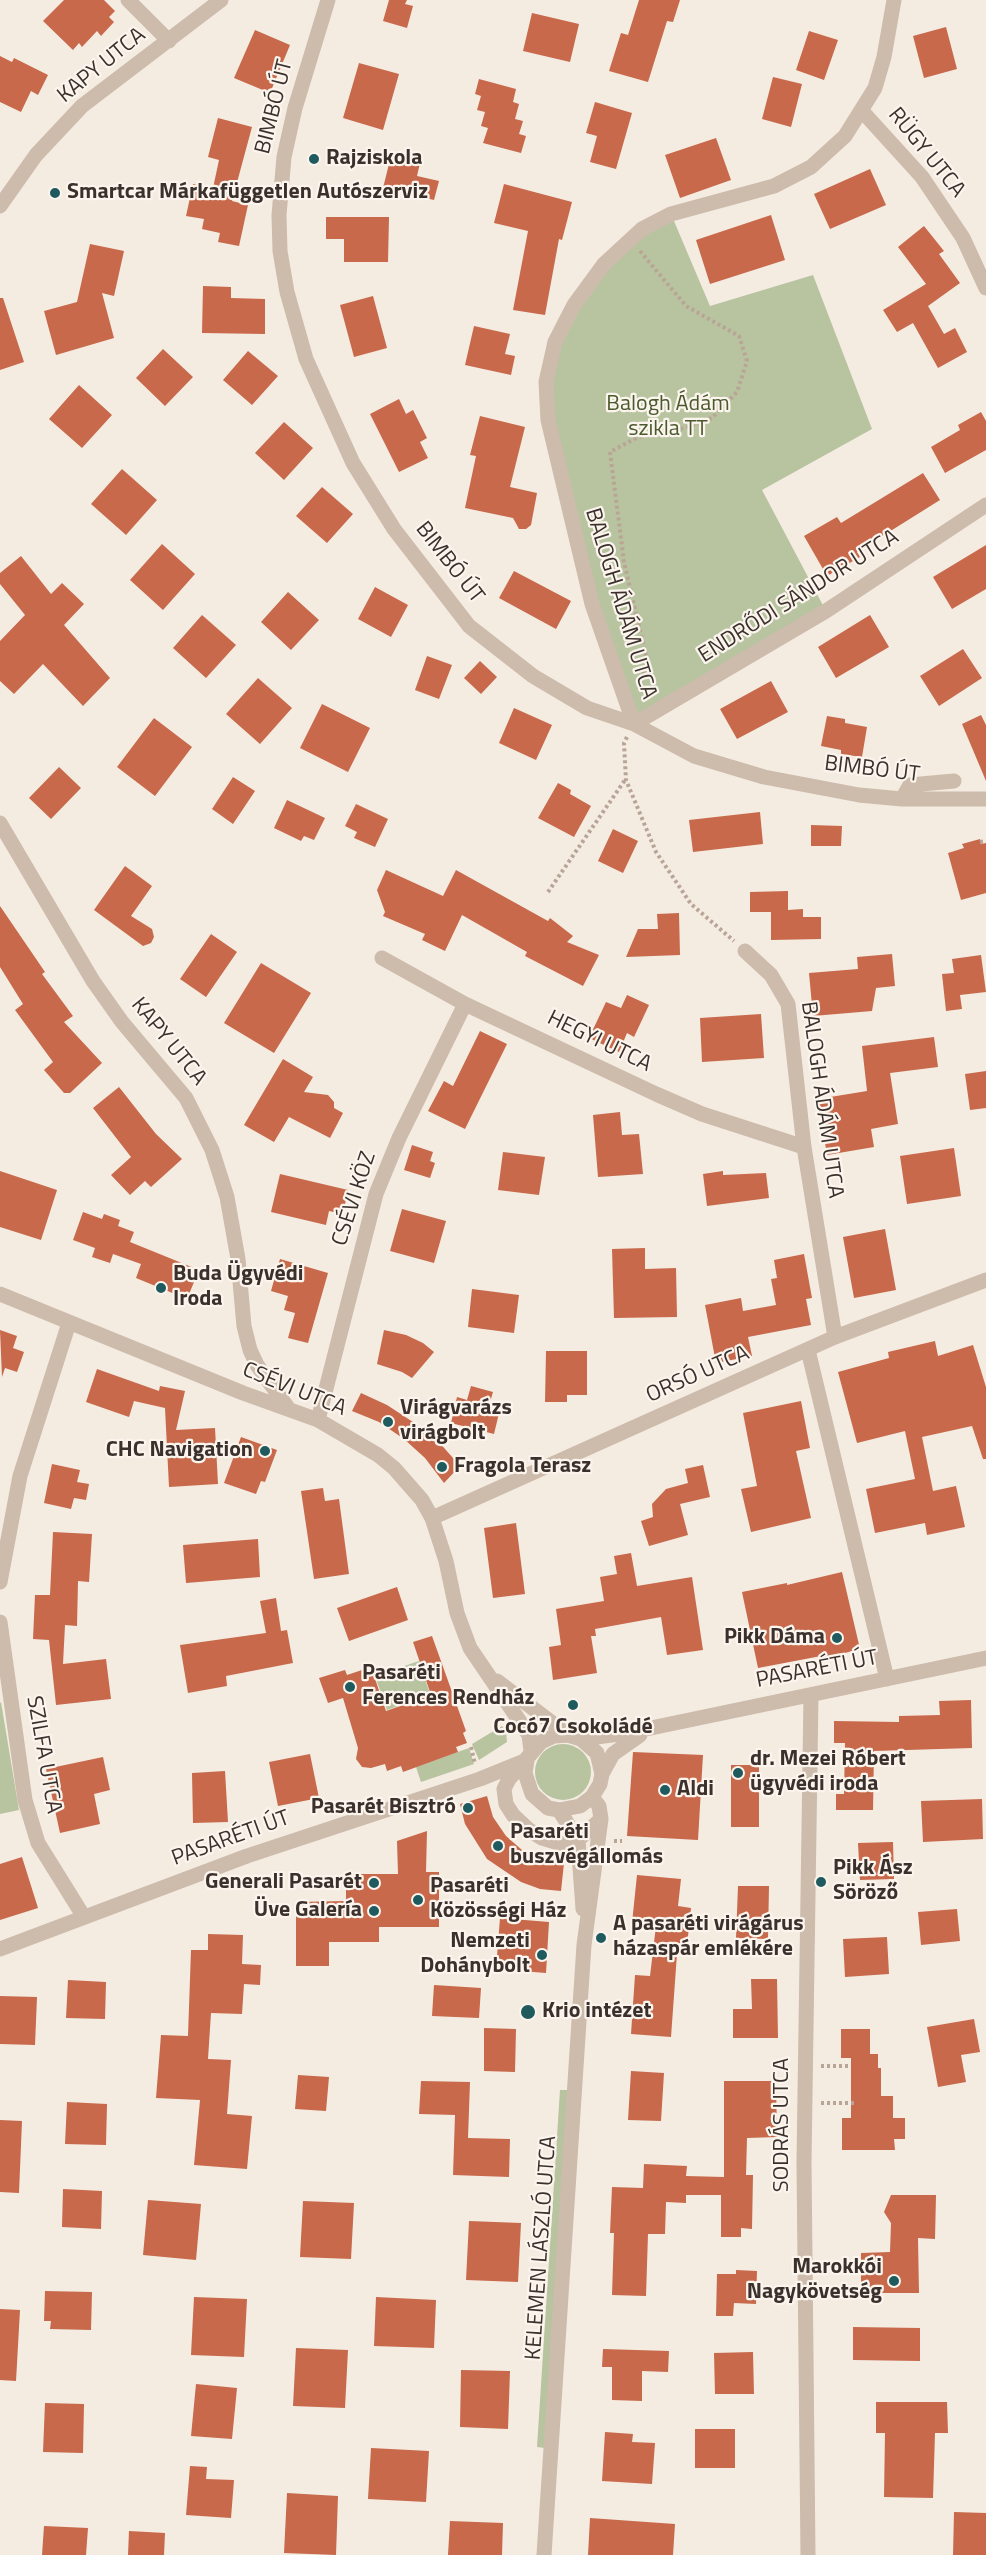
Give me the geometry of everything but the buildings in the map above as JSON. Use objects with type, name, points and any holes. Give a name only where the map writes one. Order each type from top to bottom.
[{"type":"street","points":[[128,0],[169,41]]},
{"type":"street","name":"KAPY UTCA","points":[[0,206],[36,155],[82,106],[221,0]]},
{"type":"street","name":"BIMBÓ ÚT","points":[[328,0],[293,118],[284,157],[279,215],[280,251],[287,292],[306,359],[353,463],[394,529],[469,626],[533,676],[587,708],[634,724],[694,756],[764,777],[859,795],[902,800],[986,800]]},
{"type":"street","name":"BALOGH ÁDÁM UTCA","points":[[634,724],[592,604],[565,501],[548,420],[546,382],[555,342],[574,304],[604,264],[642,229],[671,214],[774,186],[811,167],[845,136],[875,88],[884,57],[894,0]]},
{"type":"street","name":"RÜGY UTCA","points":[[862,111],[922,177],[963,238],[986,288]]},
{"type":"street","name":"ENDRŐDI SÁNDOR UTCA","points":[[634,724],[826,610],[986,505]]},
{"type":"street","points":[[902,800],[910,785],[954,781]]},
{"type":"street","name":"KAPY UTCA","points":[[0,824],[93,981],[122,1022],[186,1098],[212,1150],[227,1197],[238,1259],[244,1326],[250,1350],[257,1365],[288,1408]]},
{"type":"street","name":"BALOGH ÁDÁM UTCA","points":[[745,951],[771,975],[788,1004],[804,1147],[835,1337]]},
{"type":"street","name":"HEGYI UTCA","points":[[382,958],[465,1004],[693,1110],[804,1147]]},
{"type":"street","name":"CSÉVI KÖZ","points":[[318,1420],[376,1194],[399,1138],[465,1004]]},
{"type":"street","name":"ORSÓ UTCA","points":[[432,1518],[835,1337],[986,1280]]},
{"type":"street","name":"CSÉVI UTCA","points":[[0,1294],[243,1393],[318,1420],[378,1455],[394,1468],[422,1500],[432,1518],[446,1561],[457,1613],[470,1648],[481,1668],[529,1735],[529,1756]]},
{"type":"street","points":[[0,1582],[20,1476],[69,1323]]},
{"type":"street","points":[[808,1350],[887,1679]]},
{"type":"street","name":"SZILFA UTCA","points":[[0,1623],[25,1800],[38,1843],[84,1917]]},
{"type":"street","name":"PASARÉTI ÚT","points":[[574,1737],[656,1726],[986,1658]]},
{"type":"street","name":"CSÉVI UTCA","points":[[481,1668],[574,1737]]},
{"type":"street","name":"SODRÁS UTCA","points":[[808,2555],[805,2066],[811,1695]]},
{"type":"street","name":"PASARÉTI ÚT","points":[[602,1774],[622,1745],[656,1726]]},
{"type":"street","points":[[529,1756],[527,1785],[539,1802],[559,1810],[580,1806],[592,1797],[600,1784],[602,1774],[597,1753],[574,1737],[554,1736],[541,1742],[509,1779],[504,1789],[506,1804],[513,1815],[529,1830],[542,1838],[562,1844],[578,1840],[601,1819]]},
{"type":"street","name":"PASARÉTI ÚT","points":[[0,1949],[247,1856],[529,1756]]},
{"type":"street","name":"PASARÉTI ÚT","points":[[478,1774],[509,1779],[527,1785]]},
{"type":"street","name":"KELEMEN LÁSZLÓ UTCA","points":[[544,2555],[584,1945],[601,1819],[598,1806],[592,1797]]},
{"type":"street","name":"KELEMEN LÁSZLÓ UTCA","points":[[559,1810],[578,1840],[581,1852],[584,1945]]},
{"type":"path","points":[[640,690],[646,656],[624,562],[610,452],[638,437],[685,428],[712,418],[737,392],[747,361],[739,336],[686,306],[660,273],[639,252],[642,229]]},
{"type":"path","name":"BALOGH ÁDÁM UTCA","points":[[634,724],[624,742],[626,780],[656,852],[691,904],[745,951]]},
{"type":"path","points":[[548,892],[626,780]]},
{"type":"path","points":[[980,842],[986,841]]},
{"type":"path","points":[[471,1748],[478,1774]]},
{"type":"path","points":[[613,1841],[622,1841]]},
{"type":"path","points":[[805,2066],[850,2066]]},
{"type":"path","points":[[805,2102],[854,2103]]},
{"type":"green space","name":"Balogh Ádám szikla TT","points":[[671,214],[710,306],[813,275],[872,429],[762,490],[826,611],[634,724],[592,604],[548,420],[555,342],[604,264]]},
{"type":"green space","points":[[419,1661],[430,1694],[387,1710],[375,1676]]},
{"type":"green space","points":[[0,1703],[19,1810],[0,1814]]},
{"type":"green space","points":[[502,1726],[506,1731],[507,1742],[479,1760],[472,1744]]},
{"type":"green space","points":[[563,1744],[578,1749],[586,1757],[591,1772],[586,1787],[578,1795],[563,1800],[548,1795],[540,1787],[535,1772],[540,1757],[548,1749]]},
{"type":"green space","points":[[469,1748],[474,1764],[421,1782],[416,1767]]},
{"type":"green space","points":[[560,2090],[568,2090],[545,2448],[537,2447]]},
{"type":"place","name":"Rajziskola","points":[[314,159]]},
{"type":"place","name":"Smartcar Márkafüggetlen Autószerviz","points":[[55,193]]},
{"type":"place","name":"Buda Ügyvédi Iroda","points":[[161,1288]]},
{"type":"place","name":"Virágvarázs virágbolt","points":[[388,1422]]},
{"type":"place","name":"CHC Navigation","points":[[265,1451]]},
{"type":"place","name":"Fragola Terasz","points":[[442,1467]]},
{"type":"place","name":"Pikk Dáma","points":[[837,1638]]},
{"type":"place","name":"Pasaréti Ferences Rendház","points":[[350,1687]]},
{"type":"place","name":"Cocó7 Csokoládé","points":[[573,1705]]},
{"type":"place","name":"dr. Mezei Róbert ügyvédi iroda","points":[[738,1773]]},
{"type":"place","name":"Aldi","points":[[665,1790]]},
{"type":"place","name":"Pasarét Bisztró","points":[[468,1808]]},
{"type":"place","name":"Pasaréti buszvégállomás","points":[[498,1846]]},
{"type":"place","name":"Pikk Ász Söröző","points":[[821,1882]]},
{"type":"place","name":"Generali Pasarét","points":[[374,1883]]},
{"type":"place","name":"Pasaréti Közösségi Ház","points":[[418,1900]]},
{"type":"place","name":"Üve Galería","points":[[374,1911]]},
{"type":"place","name":"A pasaréti virágárus házaspár emlékére","points":[[601,1938]]},
{"type":"place","name":"Nemzeti Dohánybolt","points":[[542,1955]]},
{"type":"place","name":"Krio intézet","points":[[528,2012]]},
{"type":"place","name":"Marokkói Nagykövetség","points":[[894,2281]]}]
